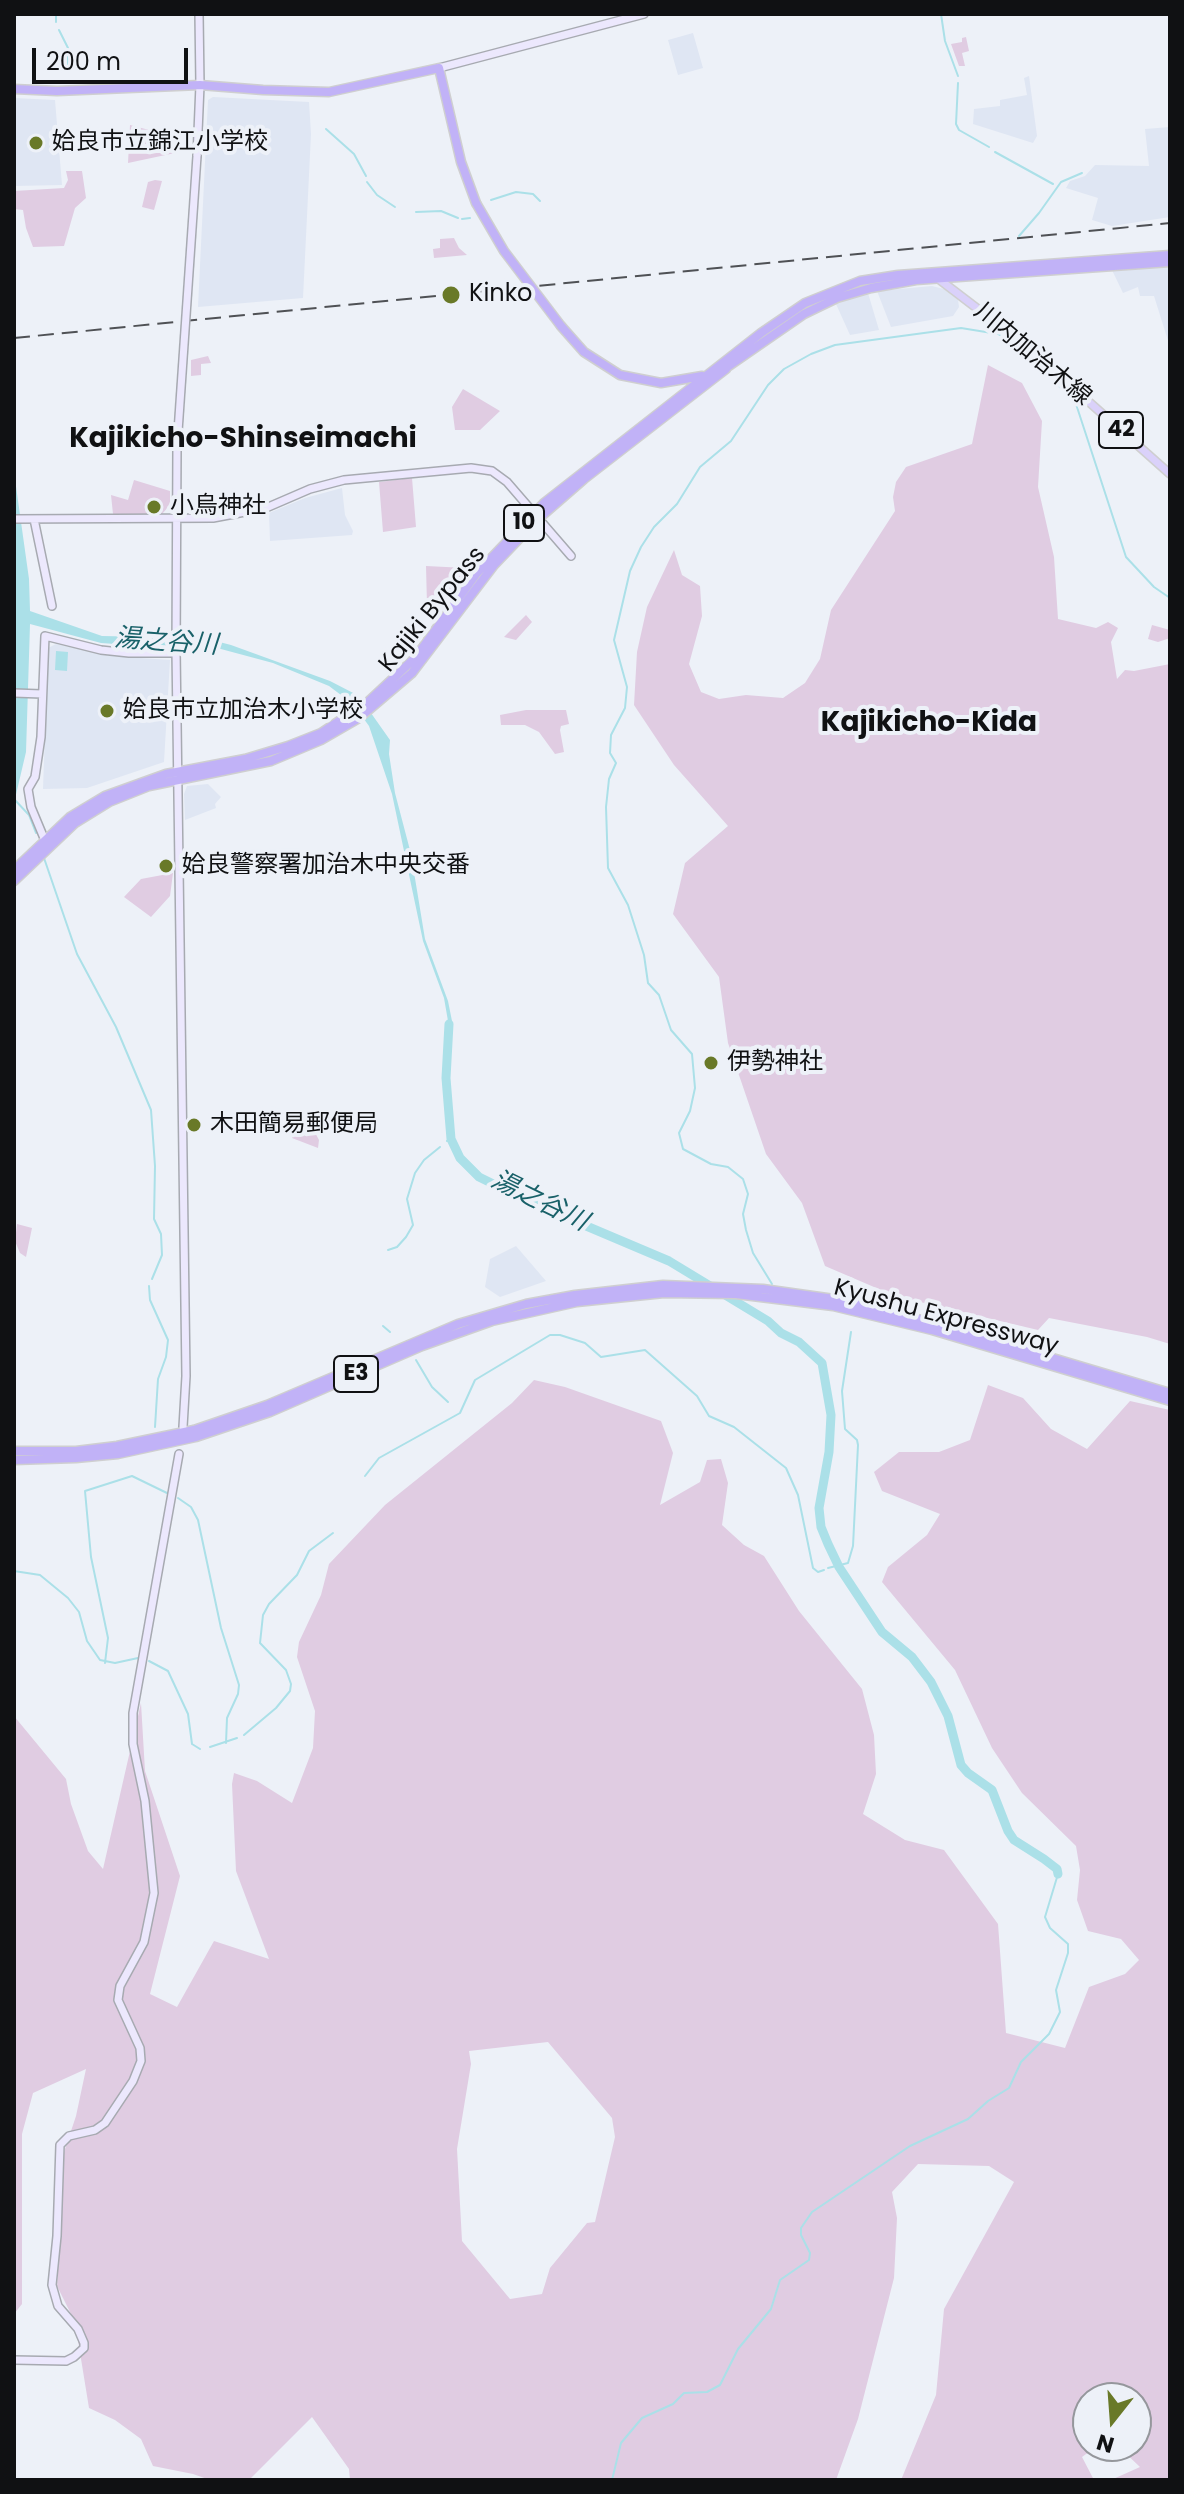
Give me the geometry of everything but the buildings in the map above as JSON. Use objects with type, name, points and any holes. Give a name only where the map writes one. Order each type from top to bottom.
[{"type":"highway","points":[[14,89],[57,91],[200,85],[329,92],[439,68]]},
{"type":"highway","name":"10","points":[[439,68],[461,162],[476,203],[504,251],[578,346],[596,362],[630,378],[661,383],[726,369],[804,314],[837,298],[871,288],[970,276],[1170,262]]},
{"type":"highway","name":"10","points":[[709,374],[767,329],[822,295],[860,281],[928,271],[1170,255]]},
{"type":"highway","name":"Kajiki Bypass","points":[[536,516],[726,369]]},
{"type":"highway","name":"Kajiki Bypass","points":[[14,870],[75,823],[109,802],[178,775],[271,761],[321,740],[356,716],[412,673],[494,565],[559,489],[709,374]]},
{"type":"highway","name":"10","points":[[652,417],[667,399],[668,393],[661,383]]},
{"type":"highway","name":"Kajiki Bypass","points":[[14,881],[46,844]]},
{"type":"highway","name":"Kyushu Expressway","points":[[14,1451],[76,1451],[161,1438],[255,1410],[419,1339],[490,1314],[575,1295],[624,1288],[726,1286],[801,1293],[894,1312],[1170,1393]]},
{"type":"highway","name":"Kyushu Expressway","points":[[14,1460],[118,1454],[196,1437],[270,1412],[422,1346],[492,1321],[529,1311],[625,1295],[736,1294],[800,1301],[892,1320],[1170,1401]]},
{"type":"main road","name":"川内加治木線","points":[[928,271],[1075,387],[1170,474]]},
{"type":"main road","points":[[963,298],[961,284],[970,276]]},
{"type":"street","points":[[183,1427],[186,1376],[175,519],[177,446],[197,156],[199,14]]},
{"type":"street","points":[[439,68],[644,14]]},
{"type":"street","points":[[14,519],[175,519],[236,515],[266,508],[310,489],[344,480],[471,468],[485,469],[499,475],[571,556]]},
{"type":"street","points":[[33,519],[52,606]]},
{"type":"street","points":[[46,844],[31,807],[28,789],[35,777],[39,750],[37,694],[45,636],[101,650],[176,652]]},
{"type":"street","points":[[14,693],[37,694]]},
{"type":"street","points":[[14,2360],[66,2361],[84,2348],[78,2329],[58,2306],[52,2285],[60,2145],[69,2136],[95,2130],[105,2123],[133,2081],[141,2061],[140,2048],[118,2000],[120,1986],[144,1942],[154,1893],[145,1801],[133,1744],[133,1713],[179,1454]]},
{"type":"shaded area","points":[[693,33],[703,68],[678,75],[668,40]]},
{"type":"shaded area","points":[[966,37],[969,51],[962,53],[965,66],[959,66],[951,44],[962,42],[962,38]]},
{"type":"shaded area","points":[[1029,76],[1037,136],[1033,143],[973,124],[974,109],[1000,106],[1000,100],[1027,95],[1024,78]]},
{"type":"shaded area","points":[[213,97],[309,102],[311,134],[303,298],[198,307],[208,100]]},
{"type":"shaded area","name":"姶良市立錦江小学校","points":[[14,98],[55,100],[62,185],[14,186]]},
{"type":"shaded area","points":[[130,125],[191,141],[189,150],[128,163]]},
{"type":"shaded area","points":[[1170,127],[1170,217],[1112,226],[1092,220],[1098,198],[1066,188],[1070,181],[1085,176],[1095,165],[1149,166],[1145,129]]},
{"type":"shaded area","points":[[66,171],[82,171],[86,198],[75,208],[64,246],[33,247],[23,210],[14,209],[14,191],[64,188],[68,180]]},
{"type":"shaded area","points":[[162,181],[154,210],[142,207],[148,182]]},
{"type":"shaded area","points":[[454,238],[467,255],[434,258],[433,249],[440,248],[440,239]]},
{"type":"shaded area","points":[[1170,265],[1170,347],[1154,296],[1140,296],[1138,287],[1123,293],[1111,268]]},
{"type":"shaded area","points":[[932,286],[944,289],[958,300],[959,307],[953,316],[891,327],[877,291]]},
{"type":"shaded area","points":[[868,293],[879,330],[850,335],[836,304]]},
{"type":"shaded area","points":[[208,356],[211,363],[201,364],[201,375],[191,376],[191,360]]},
{"type":"shaded area","points":[[988,365],[1022,383],[1042,421],[1038,487],[1054,557],[1058,619],[1096,628],[1108,622],[1118,628],[1111,642],[1117,679],[1125,670],[1170,664],[1170,1344],[1049,1318],[1038,1330],[895,1296],[825,1266],[802,1203],[766,1154],[728,1043],[719,977],[673,914],[685,863],[728,826],[674,765],[634,705],[637,652],[647,607],[674,550],[682,575],[700,586],[702,616],[689,664],[701,692],[719,699],[746,695],[783,698],[805,683],[820,659],[831,610],[895,511],[893,497],[896,482],[906,467],[972,444]]},
{"type":"shaded area","points":[[463,389],[500,411],[480,430],[455,430],[452,407]]},
{"type":"shaded area","points":[[412,478],[416,527],[383,532],[379,482]]},
{"type":"shaded area","points":[[134,480],[170,491],[170,505],[162,514],[113,514],[111,495],[128,500]]},
{"type":"shaded area","points":[[342,488],[345,515],[352,535],[270,541],[269,513],[305,498]]},
{"type":"shaded area","points":[[426,566],[466,568],[442,606],[427,605]]},
{"type":"shaded area","points":[[526,615],[532,622],[516,640],[504,637]]},
{"type":"shaded area","points":[[1152,625],[1170,630],[1170,638],[1158,642],[1148,639]]},
{"type":"shaded area","name":"姶良市立加治木小学校","points":[[56,644],[111,656],[170,660],[164,762],[87,788],[43,789],[48,648]]},
{"type":"shaded area","points":[[526,710],[566,710],[569,724],[561,726],[560,730],[564,752],[555,754],[539,732],[525,725],[501,725],[500,715]]},
{"type":"shaded area","points":[[208,784],[221,797],[215,804],[216,808],[185,820],[184,794],[187,786]]},
{"type":"shaded area","points":[[173,873],[170,896],[151,917],[124,897],[141,879]]},
{"type":"shaded area","points":[[312,1127],[319,1140],[318,1148],[292,1138],[293,1135]]},
{"type":"shaded area","points":[[17,1224],[32,1228],[26,1257],[20,1253],[15,1241]]},
{"type":"shaded area","points":[[516,1246],[546,1281],[500,1297],[485,1287],[490,1259]]},
{"type":"shaded area","points":[[534,1380],[565,1387],[661,1421],[673,1453],[660,1505],[700,1482],[707,1460],[721,1459],[728,1483],[722,1525],[744,1545],[764,1556],[799,1611],[862,1689],[874,1735],[876,1774],[863,1814],[905,1840],[944,1850],[998,1924],[1006,2033],[1065,2048],[1089,1987],[1125,1974],[1139,1960],[1121,1939],[1088,1931],[1077,1900],[1080,1870],[1076,1846],[1022,1793],[992,1748],[955,1670],[882,1582],[888,1567],[927,1535],[940,1514],[882,1491],[874,1472],[899,1452],[939,1452],[970,1440],[988,1385],[1023,1398],[1051,1429],[1087,1449],[1130,1401],[1170,1410],[1170,2480],[1111,2480],[1140,2467],[1135,2462],[1152,2462],[1152,2382],[1072,2382],[1072,2462],[1085,2462],[1094,2480],[901,2480],[936,2395],[944,2309],[1014,2182],[989,2166],[918,2164],[892,2192],[897,2218],[894,2278],[858,2419],[836,2480],[350,2480],[349,2469],[312,2417],[249,2480],[210,2480],[153,2466],[141,2439],[115,2420],[89,2408],[75,2322],[57,2286],[64,2152],[86,2069],[33,2093],[22,2134],[22,2304],[14,2314],[14,1716],[66,1779],[71,1804],[88,1851],[103,1869],[141,1703],[145,1771],[180,1876],[150,1994],[177,2007],[214,1941],[269,1959],[236,1871],[234,1773],[257,1781],[292,1803],[313,1748],[315,1711],[297,1657],[299,1642],[321,1595],[329,1564],[385,1505],[512,1403]],"holes":[[[548,2042],[612,2118],[615,2137],[595,2222],[587,2223],[550,2268],[542,2294],[510,2299],[462,2241],[457,2149],[471,2064],[469,2051]]]},
{"type":"water","points":[[14,472],[29,579],[30,611],[102,636],[204,638],[330,681],[359,696],[390,740],[395,793],[411,854],[425,939],[448,1001],[452,1021],[450,1035],[447,1035],[444,998],[423,941],[392,794],[369,726],[353,704],[329,686],[273,663],[206,645],[171,648],[101,643],[30,624],[26,752],[14,803]]},
{"type":"water","points":[[56,651],[68,652],[67,671],[55,670]]},
{"type":"waterway","points":[[56,14],[56,22]]},
{"type":"waterway","points":[[941,14],[945,41],[958,76]]},
{"type":"waterway","points":[[59,30],[68,48],[68,70]]},
{"type":"waterway","points":[[958,83],[956,124],[959,130],[989,147]]},
{"type":"waterway","points":[[326,129],[354,154],[366,176]]},
{"type":"waterway","points":[[995,152],[1053,184]]},
{"type":"waterway","points":[[1019,236],[1061,182],[1082,173]]},
{"type":"waterway","points":[[367,182],[377,195],[395,207]]},
{"type":"waterway","points":[[491,200],[516,192],[533,194],[540,201]]},
{"type":"waterway","points":[[416,212],[441,211],[458,218]]},
{"type":"waterway","points":[[462,219],[470,218]]},
{"type":"waterway","points":[[772,1284],[753,1253],[746,1230],[743,1214],[748,1194],[743,1179],[728,1167],[711,1164],[683,1149],[679,1133],[690,1111],[695,1088],[692,1054],[671,1030],[659,995],[648,983],[644,955],[628,905],[608,868],[606,807],[609,779],[616,763],[610,753],[611,735],[625,708],[627,687],[614,640],[630,571],[641,547],[654,527],[677,504],[700,467],[731,441],[768,385],[784,369],[835,345],[961,328],[998,334],[1007,339],[1041,367],[1076,404],[1126,557],[1154,587],[1170,598]]},
{"type":"waterway","points":[[14,799],[29,815],[36,833]]},
{"type":"waterway","points":[[44,858],[77,954],[116,1027],[151,1110],[155,1166],[154,1219],[161,1234],[162,1255],[152,1279]]},
{"type":"waterway","name":"湯之谷川","points":[[449,1024],[446,1078],[451,1139],[460,1158],[479,1177],[669,1261],[768,1321],[781,1333],[799,1342],[822,1363],[831,1415],[829,1452],[819,1508],[821,1527],[828,1544],[839,1567],[882,1632],[912,1657],[931,1682],[948,1716],[961,1765],[992,1790],[1014,1840],[1057,1869],[1058,1874]]},
{"type":"waterway","name":"湯之谷川","points":[[447,1141],[451,1139]]},
{"type":"waterway","points":[[388,1250],[397,1247],[413,1225],[407,1199],[415,1173],[424,1160],[440,1147]]},
{"type":"waterway","points":[[149,1286],[150,1300],[168,1340],[158,1379],[155,1427]]},
{"type":"waterway","points":[[383,1326],[390,1332]]},
{"type":"waterway","points":[[828,1568],[848,1563],[853,1546],[858,1445],[845,1429],[842,1391],[851,1332]]},
{"type":"waterway","points":[[365,1476],[379,1458],[460,1413],[475,1380],[550,1335],[585,1343],[601,1357],[645,1350],[697,1396],[709,1416],[734,1427],[786,1468],[798,1495],[813,1568],[818,1572],[824,1570]]},
{"type":"waterway","points":[[416,1360],[432,1387],[448,1402]]},
{"type":"waterway","points":[[105,1663],[108,1638],[91,1557],[85,1491],[132,1476],[169,1494]]},
{"type":"waterway","points":[[178,1498],[191,1507],[198,1520],[221,1628],[239,1685],[227,1718],[226,1743]]},
{"type":"waterway","points":[[244,1735],[276,1708],[290,1691],[286,1670],[260,1643],[263,1615],[269,1604],[297,1575],[309,1551],[333,1533]]},
{"type":"waterway","points":[[14,1571],[40,1575],[68,1598],[79,1612],[87,1641],[100,1660],[115,1663],[138,1658]]},
{"type":"waterway","points":[[149,1661],[168,1671],[188,1714],[192,1744],[200,1749]]},
{"type":"waterway","points":[[210,1747],[237,1738]]},
{"type":"waterway","points":[[612,2480],[621,2443],[642,2418],[673,2404],[684,2393],[707,2392],[720,2385],[738,2349],[771,2309],[780,2280],[809,2260],[810,2253],[801,2228],[812,2212],[910,2146],[968,2119],[1009,2088],[1021,2062],[1049,2034],[1060,2012],[1056,1990],[1068,1953],[1068,1944],[1050,1928],[1045,1917],[1058,1874]]},
{"type":"railway","points":[[14,338],[1170,223]]},
{"type":"place","name":"姶良市立錦江小学校","points":[[36,143]]},
{"type":"place","name":"Kinko","points":[[451,295]]},
{"type":"place","name":"小烏神社","points":[[154,507]]},
{"type":"place","name":"姶良市立加治木小学校","points":[[107,711]]},
{"type":"place","name":"姶良警察署加治木中央交番","points":[[166,866]]},
{"type":"place","name":"伊勢神社","points":[[711,1063]]},
{"type":"place","name":"木田簡易郵便局","points":[[194,1125]]},
{"type":"district","name":"Kajikicho-Shinseimachi","points":[[243,440]]},
{"type":"district","name":"Kajikicho-Kida","points":[[929,724]]}]
